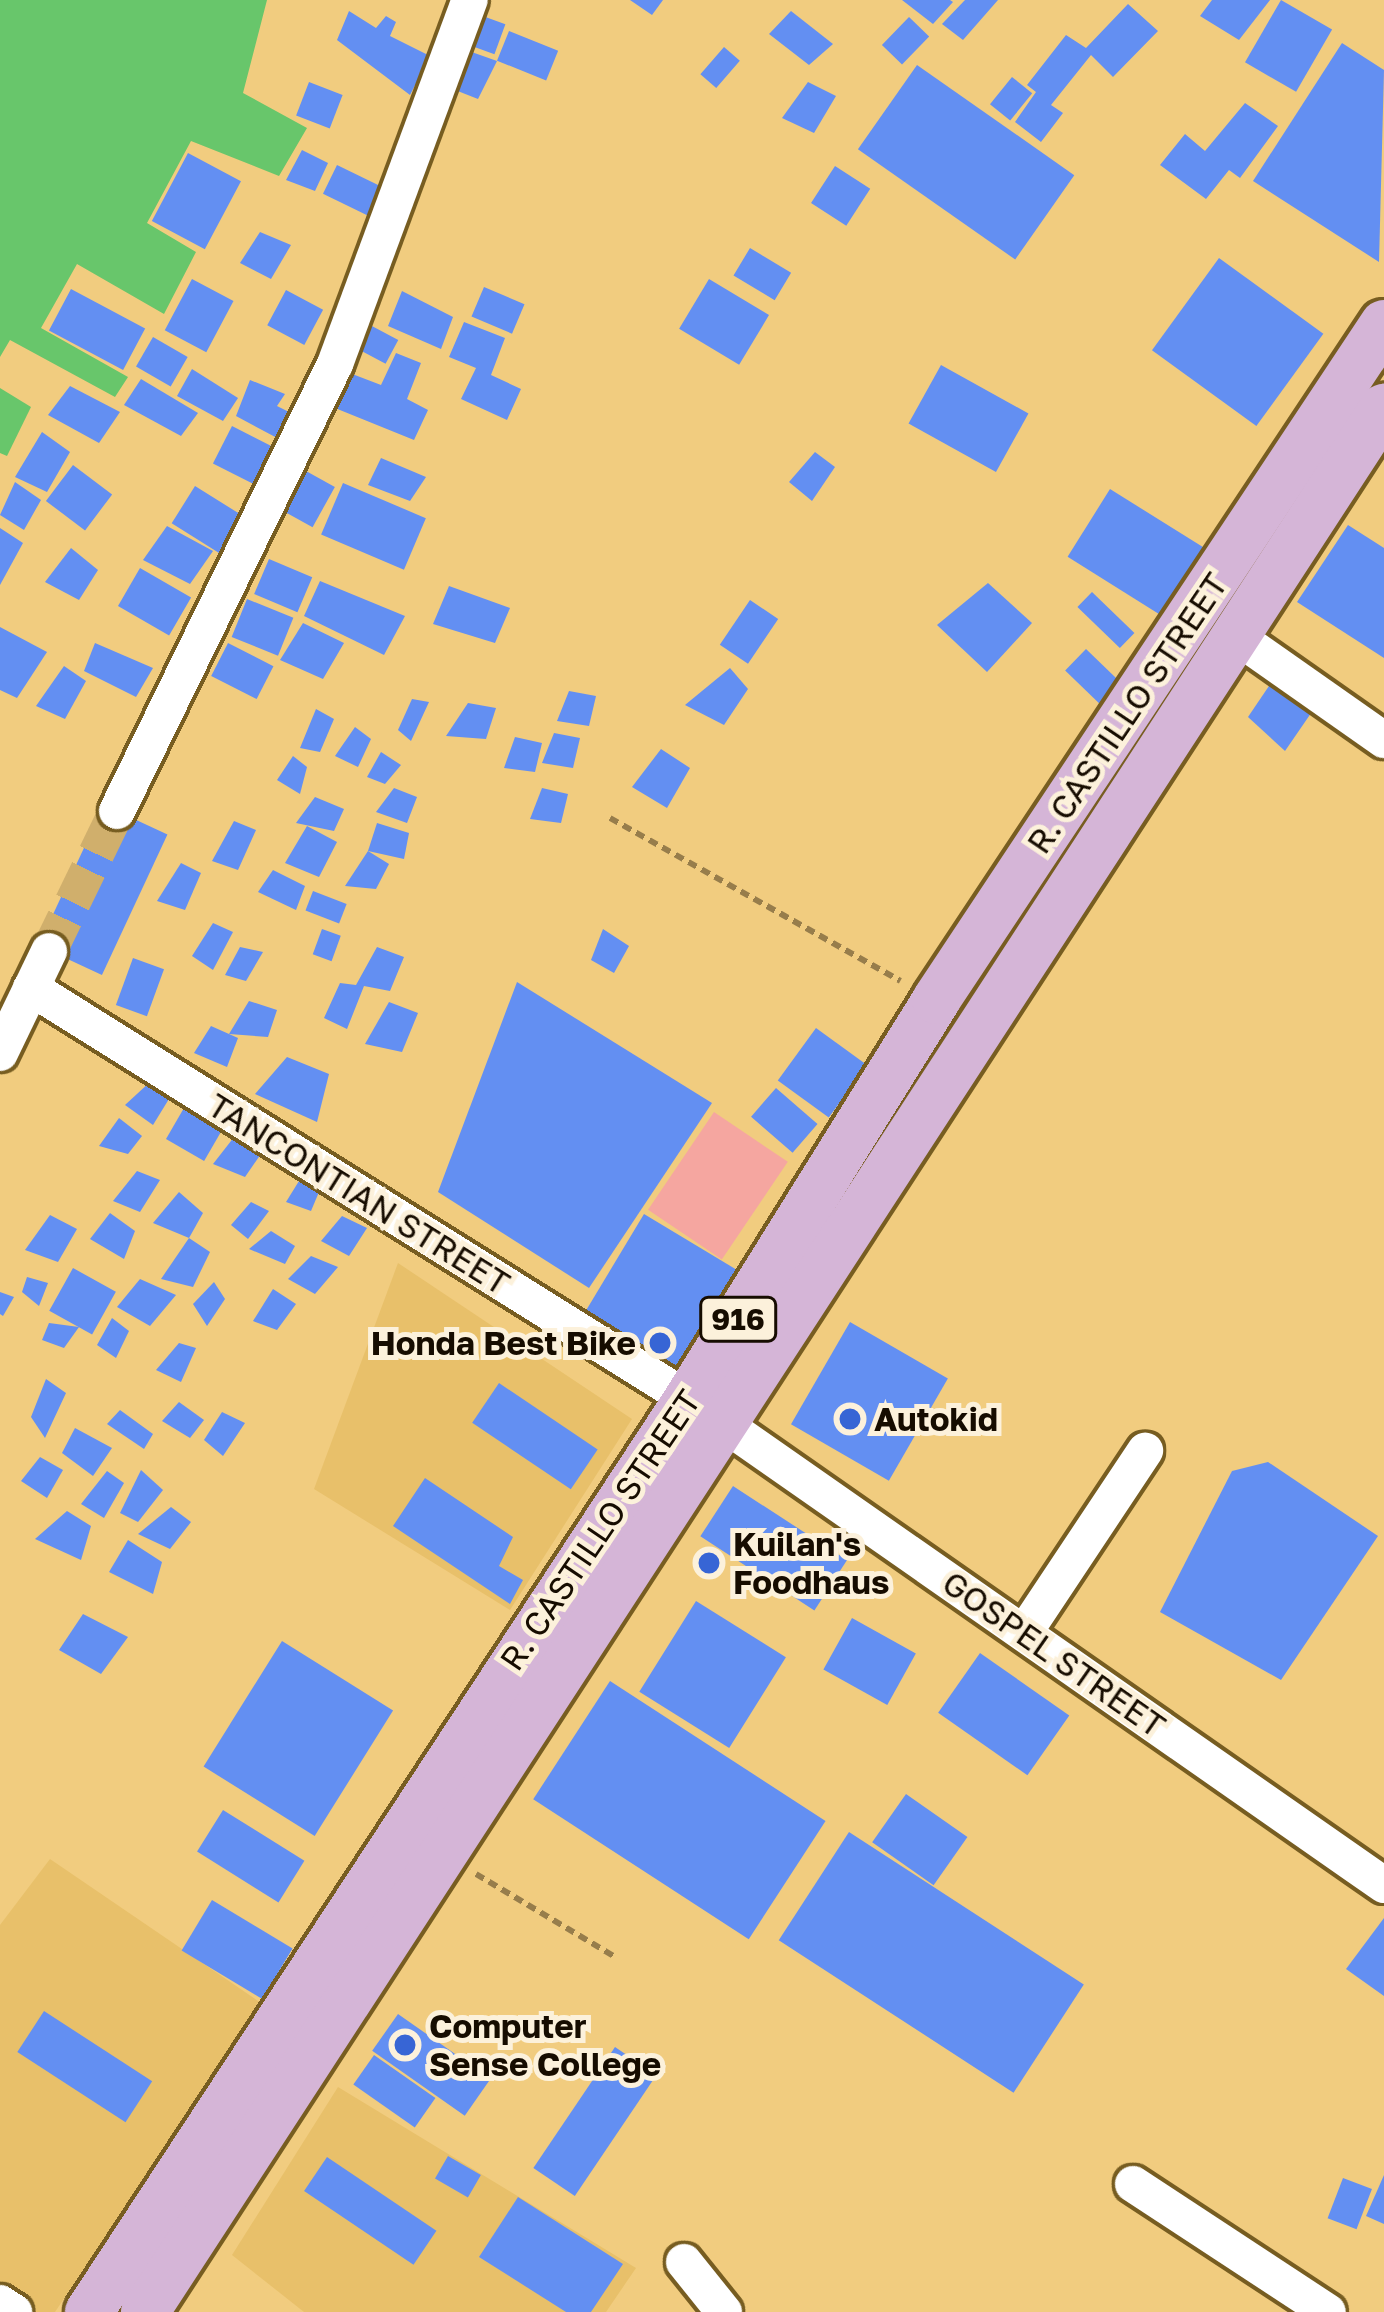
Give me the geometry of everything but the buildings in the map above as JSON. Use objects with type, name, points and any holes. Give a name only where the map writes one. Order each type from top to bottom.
[{"type":"main road","name":"R. CASTILLO STREET","points":[[89,2312],[189,2202],[599,1571],[1236,636],[1330,449],[1384,324]]},
{"type":"main road","name":"R. CASTILLO STREET","points":[[706,1411],[936,1000],[1330,449],[1384,408]]},
{"type":"main road","name":"R. CASTILLO STREET","points":[[338,1968],[439,1852],[490,1737]]},
{"type":"main road","name":"R. CASTILLO STREET","points":[[145,2312],[189,2202]]},
{"type":"street","points":[[117,811],[335,364],[470,0]]},
{"type":"street","points":[[1236,636],[1384,740]]},
{"type":"street","points":[[0,1053],[49,951]]},
{"type":"street","name":"TANCONTIAN STREET","points":[[31,988],[706,1411]]},
{"type":"street","name":"GOSPEL STREET","points":[[706,1411],[1384,1885]]},
{"type":"street","points":[[1024,1633],[1145,1451]]},
{"type":"street","points":[[1133,2184],[1328,2312]]},
{"type":"street","points":[[684,2261],[724,2312]]},
{"type":"street","points":[[0,2303],[14,2312]]},
{"type":"path","points":[[610,818],[936,1000]]},
{"type":"path","points":[[439,1852],[617,1958]]},
{"type":"shaded area","points":[[0,0],[267,0],[243,93],[307,128],[279,176],[191,141],[147,223],[196,252],[164,314],[77,264],[41,328],[128,377],[115,397],[10,340],[0,357]]},
{"type":"shaded area","points":[[0,388],[31,407],[7,456],[0,453]]},
{"type":"shaded area","points":[[714,1112],[788,1162],[722,1260],[648,1210]]},
{"type":"shaded area","points":[[398,1263],[632,1419],[510,1610],[314,1489]]},
{"type":"shaded area","points":[[50,1859],[261,2003],[55,2312],[0,2312],[0,1925]]},
{"type":"shaded area","points":[[338,2087],[636,2268],[606,2312],[304,2312],[232,2255]]},
{"type":"tunnel","points":[[49,951],[117,811]]},
{"type":"place","name":"Honda Best Bike","points":[[660,1343]]},
{"type":"place","name":"Autokid","points":[[850,1419]]},
{"type":"place","name":"Kuilan's Foodhaus","points":[[709,1563]]},
{"type":"place","name":"Computer Sense College","points":[[405,2045]]}]
